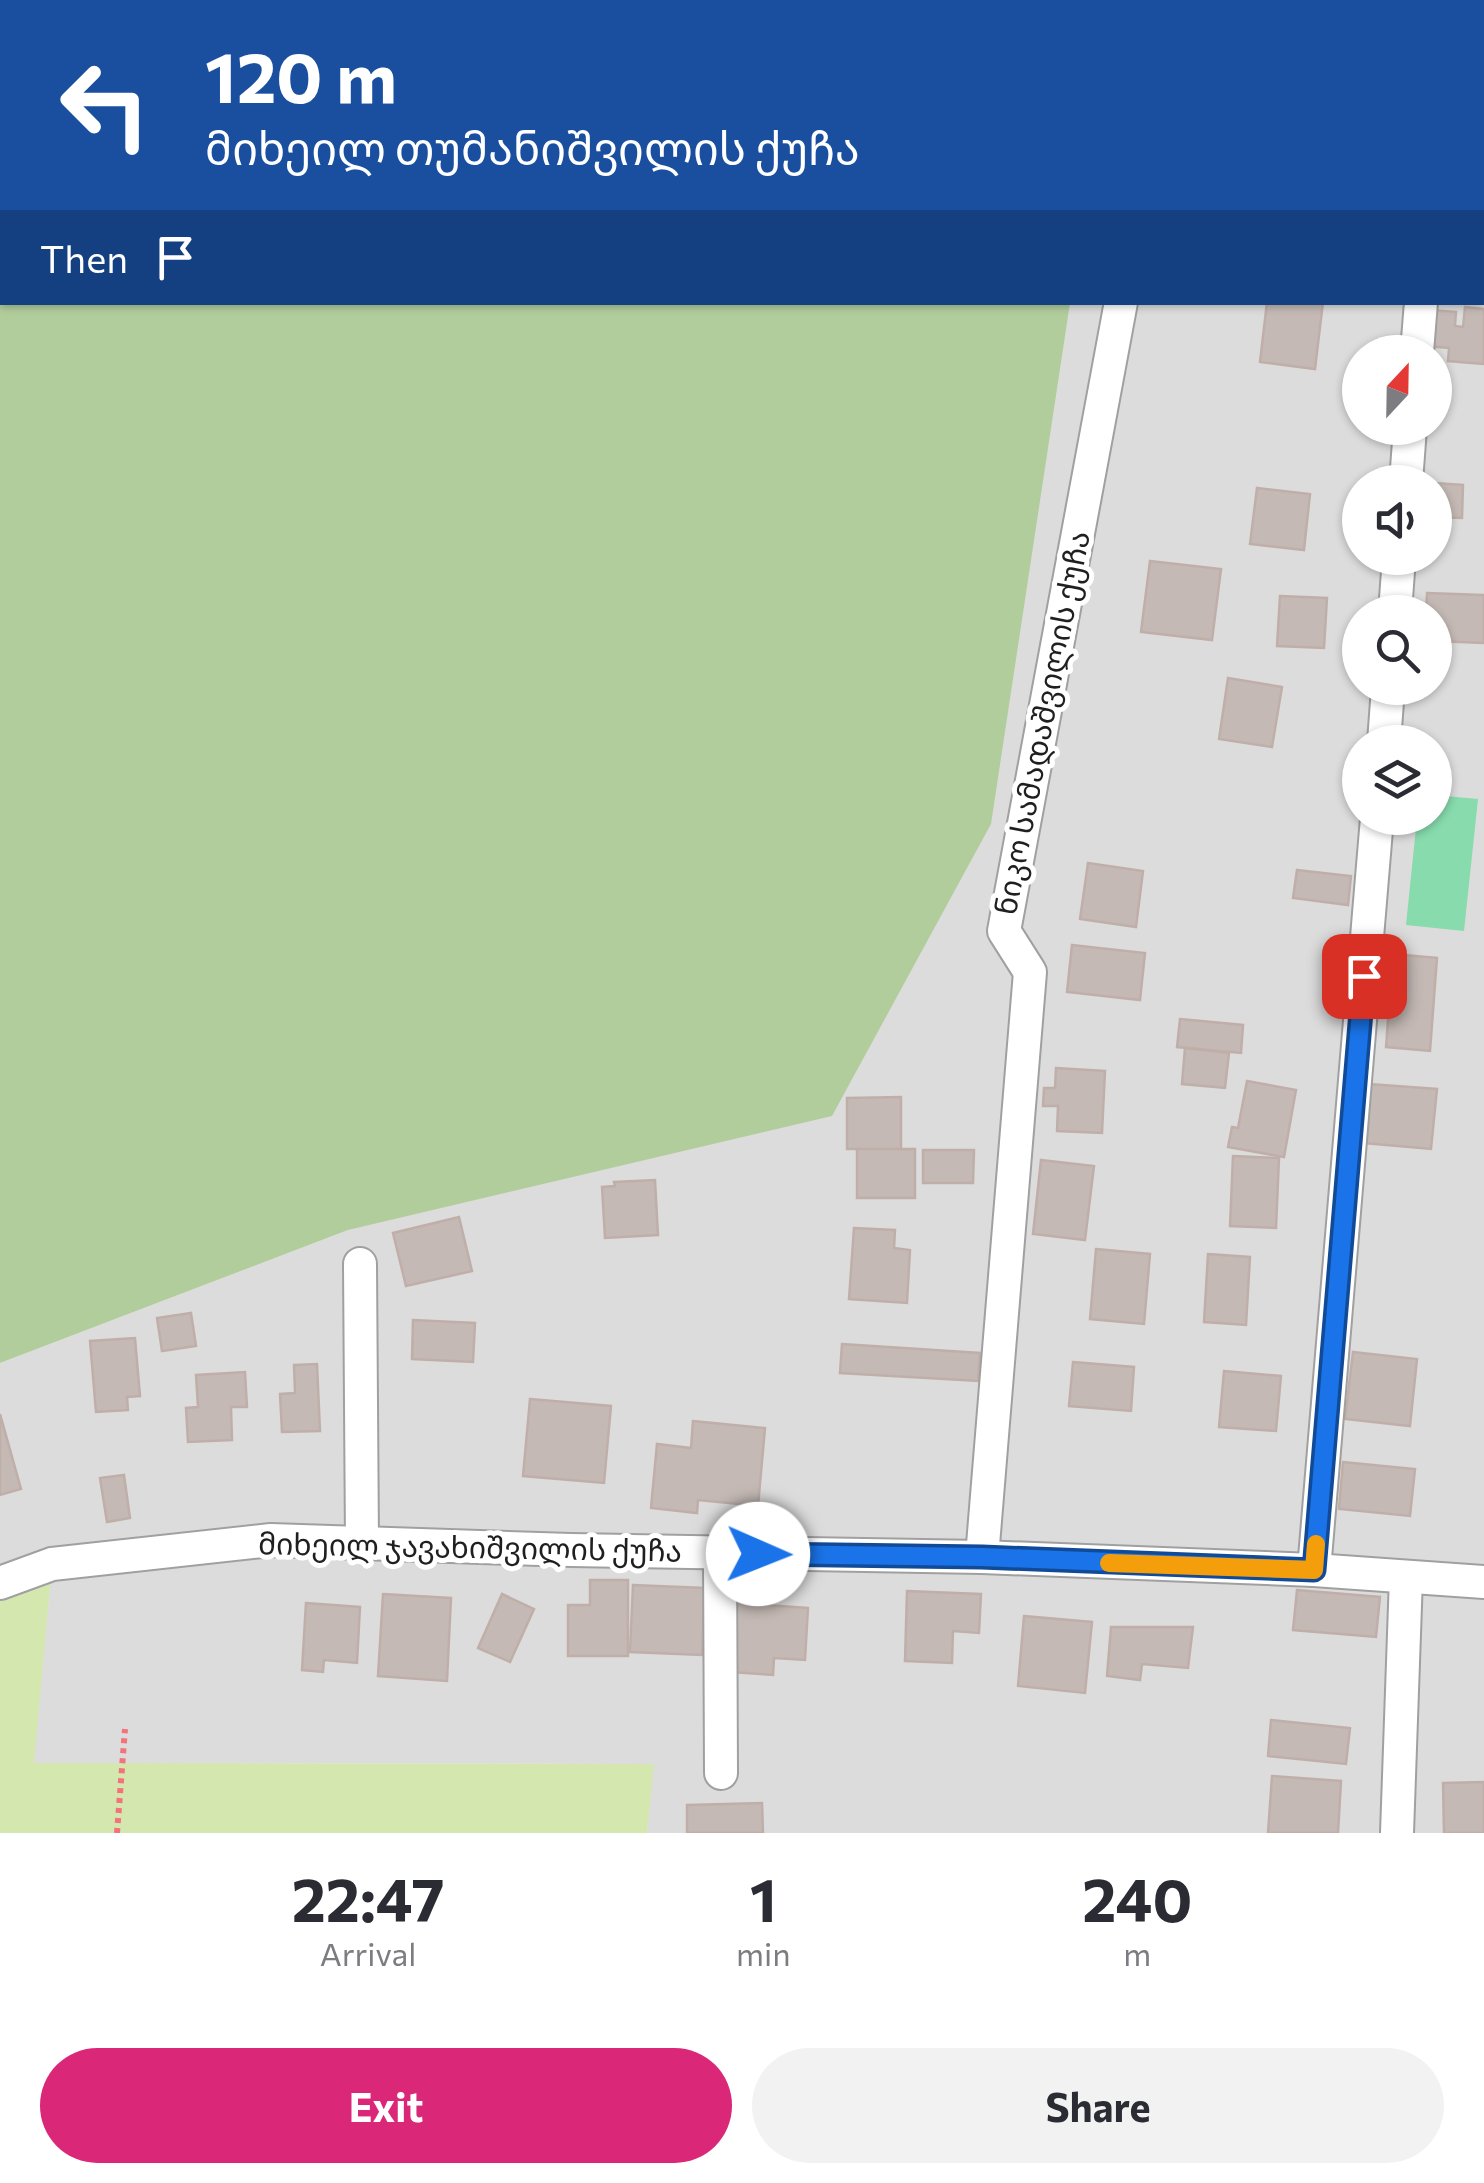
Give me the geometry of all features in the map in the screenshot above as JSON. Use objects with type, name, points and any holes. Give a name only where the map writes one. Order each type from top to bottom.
[{"type":"street","name":"ნიკო სამადაშვილის ქუჩა","points":[[982,1557],[1030,972],[1004,931],[1120,305]]},
{"type":"street","points":[[1418,335],[1421,305]]},
{"type":"street","points":[[1314,1570],[1377,835]]},
{"type":"street","points":[[360,1264],[362,1543]]},
{"type":"street","name":"მიხეილ ჯავახიშვილის ქუჩა","points":[[0,1582],[52,1564],[270,1540],[720,1554],[982,1557],[1314,1570],[1484,1582]]},
{"type":"street","points":[[720,1554],[721,1772]]},
{"type":"street","points":[[1397,1833],[1406,1577]]},
{"type":"path","points":[[118,1833],[125,1729]]},
{"type":"shaded area","points":[[1042,305],[1484,305],[1484,1833],[647,1833],[653,1764],[33,1763],[52,1565],[0,1583],[0,1363],[348,1230]]},
{"type":"green space","points":[[0,305],[1070,305],[991,824],[832,1116],[348,1230],[0,1363]]},
{"type":"green space","points":[[1452,797],[1478,799],[1464,931],[1406,925],[1415,835],[1452,835]]},
{"type":"green space","points":[[52,1564],[34,1763],[654,1764],[647,1833],[0,1833],[0,1583]]},
{"type":"building","points":[[1267,305],[1323,305],[1315,369],[1260,362]]},
{"type":"building","points":[[1465,307],[1484,309],[1484,364],[1452,361],[1452,335],[1428,335],[1430,310],[1456,312],[1455,326],[1463,327]]},
{"type":"building","points":[[1452,484],[1463,485],[1462,518],[1452,518]]},
{"type":"building","points":[[1257,488],[1310,494],[1304,550],[1250,544]]},
{"type":"building","points":[[1150,561],[1221,569],[1212,640],[1141,632]]},
{"type":"building","points":[[1427,593],[1484,595],[1484,643],[1452,642],[1452,595]]},
{"type":"building","points":[[1280,596],[1327,598],[1324,648],[1277,646]]},
{"type":"building","points":[[1228,678],[1282,687],[1272,747],[1219,739]]},
{"type":"building","points":[[1088,863],[1143,871],[1136,927],[1080,919]]},
{"type":"building","points":[[1297,870],[1351,876],[1348,905],[1293,898]]},
{"type":"building","points":[[1072,945],[1145,953],[1140,1000],[1067,992]]},
{"type":"building","points":[[1393,954],[1437,958],[1430,1051],[1386,1047]]},
{"type":"building","points":[[1180,1019],[1243,1025],[1241,1053],[1177,1047]]},
{"type":"building","points":[[1185,1048],[1229,1053],[1225,1088],[1182,1084]]},
{"type":"building","points":[[1056,1068],[1105,1071],[1102,1133],[1057,1131],[1058,1106],[1043,1106],[1044,1088],[1055,1088]]},
{"type":"building","points":[[1247,1081],[1296,1090],[1284,1157],[1228,1147],[1232,1127],[1238,1128]]},
{"type":"building","points":[[1369,1084],[1437,1089],[1431,1149],[1364,1143]]},
{"type":"building","points":[[901,1097],[901,1149],[847,1149],[847,1098]]},
{"type":"building","points":[[857,1149],[915,1149],[915,1198],[857,1198]]},
{"type":"building","points":[[923,1150],[974,1150],[973,1183],[923,1183]]},
{"type":"building","points":[[1233,1156],[1279,1158],[1276,1228],[1230,1226]]},
{"type":"building","points":[[1041,1160],[1094,1166],[1085,1240],[1033,1234]]},
{"type":"building","points":[[655,1180],[658,1235],[605,1238],[602,1187],[615,1186],[614,1182]]},
{"type":"building","points":[[459,1217],[472,1271],[406,1286],[393,1233]]},
{"type":"building","points":[[854,1228],[895,1230],[894,1248],[910,1250],[907,1303],[849,1299]]},
{"type":"building","points":[[1096,1249],[1150,1254],[1144,1324],[1090,1319]]},
{"type":"building","points":[[1208,1254],[1250,1257],[1246,1325],[1204,1322]]},
{"type":"building","points":[[191,1313],[196,1346],[162,1351],[157,1318]]},
{"type":"building","points":[[413,1320],[475,1323],[473,1362],[412,1359]]},
{"type":"building","points":[[135,1338],[140,1396],[127,1397],[128,1410],[96,1412],[90,1341]]},
{"type":"building","points":[[842,1344],[980,1353],[978,1381],[840,1373]]},
{"type":"building","points":[[1353,1352],[1417,1359],[1410,1426],[1345,1419]]},
{"type":"building","points":[[1073,1362],[1134,1367],[1131,1411],[1069,1406]]},
{"type":"building","points":[[317,1364],[320,1431],[282,1432],[280,1394],[295,1393],[294,1365]]},
{"type":"building","points":[[1224,1371],[1281,1376],[1276,1431],[1219,1427]]},
{"type":"building","points":[[245,1372],[247,1407],[231,1407],[232,1440],[188,1442],[186,1408],[198,1407],[196,1375]]},
{"type":"building","points":[[530,1399],[611,1406],[604,1483],[523,1476]]},
{"type":"building","points":[[0,1414],[21,1489],[0,1495]]},
{"type":"building","points":[[693,1421],[765,1428],[758,1506],[698,1500],[697,1513],[651,1508],[657,1444],[691,1448]]},
{"type":"building","points":[[1343,1462],[1415,1469],[1410,1516],[1339,1509]]},
{"type":"building","points":[[124,1475],[130,1518],[107,1522],[100,1478]]},
{"type":"building","points":[[590,1580],[628,1580],[628,1656],[568,1656],[568,1605],[590,1605]]},
{"type":"building","points":[[633,1585],[705,1588],[702,1655],[630,1652]]},
{"type":"building","points":[[1297,1590],[1380,1597],[1376,1637],[1293,1630]]},
{"type":"building","points":[[907,1591],[981,1594],[979,1633],[953,1631],[952,1663],[905,1661]]},
{"type":"building","points":[[383,1594],[451,1598],[447,1681],[378,1676]]},
{"type":"building","points":[[502,1594],[534,1609],[510,1662],[478,1648]]},
{"type":"building","points":[[306,1603],[360,1607],[357,1663],[324,1660],[323,1672],[302,1670]]},
{"type":"building","points":[[736,1603],[808,1608],[805,1660],[774,1658],[773,1675],[731,1672]]},
{"type":"building","points":[[1024,1616],[1092,1622],[1085,1693],[1018,1686]]},
{"type":"building","points":[[1111,1627],[1193,1627],[1188,1668],[1142,1664],[1140,1680],[1107,1676]]},
{"type":"building","points":[[1271,1720],[1350,1728],[1346,1764],[1268,1756]]},
{"type":"building","points":[[1272,1776],[1341,1781],[1338,1833],[1268,1833]]},
{"type":"building","points":[[1484,1782],[1484,1833],[1444,1833],[1443,1783]]},
{"type":"building","points":[[762,1803],[763,1833],[687,1833],[687,1805]]},
{"type":"slow traffic","points":[[1109,1563],[1314,1570],[1316,1544]]},
{"type":"route","points":[[758,1554],[982,1557],[1314,1570],[1364,976]]}]
